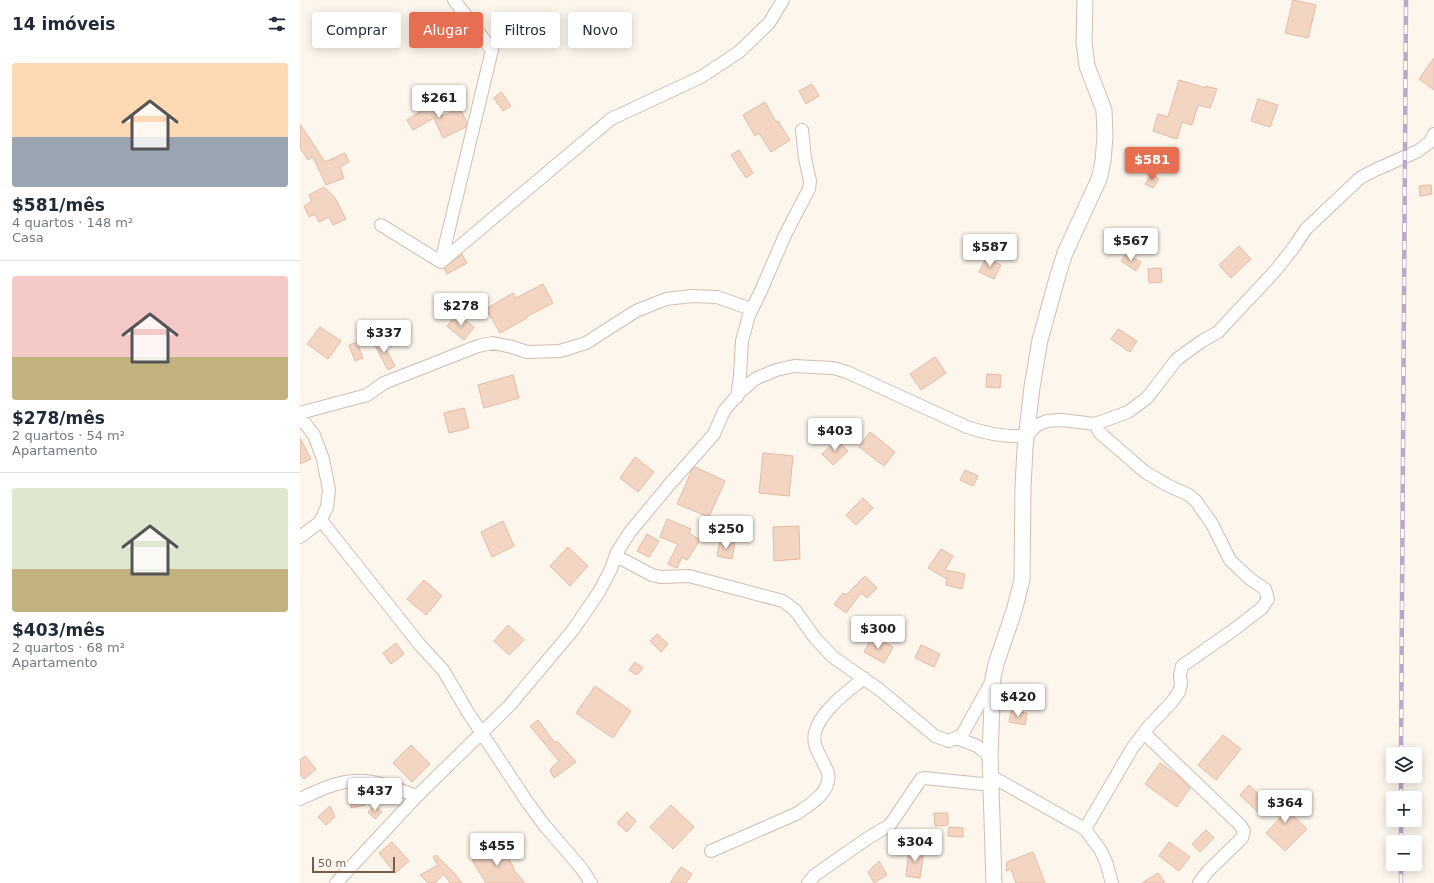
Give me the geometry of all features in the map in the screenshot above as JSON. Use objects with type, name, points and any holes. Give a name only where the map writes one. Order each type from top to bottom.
[{"type":"street","points":[[441,262],[492,50],[454,0]]},
{"type":"street","points":[[441,262],[611,119],[702,77],[739,52],[769,23],[783,0]]},
{"type":"street","points":[[994,883],[992,781],[990,756],[993,678],[1022,580],[1023,487],[1026,436],[1032,387],[1040,340],[1058,275],[1065,253],[1098,179],[1103,161],[1106,136],[1104,110],[1087,66],[1084,42],[1085,0]]},
{"type":"street","points":[[736,396],[740,376],[742,341],[751,309],[760,293],[791,222],[809,189],[810,181],[805,158],[802,130]]},
{"type":"street","points":[[336,883],[417,796],[510,705],[573,630],[599,592],[616,556],[630,532],[714,434],[724,411],[736,396],[756,379],[776,370],[794,366],[833,368],[847,372],[967,427],[1011,437],[1026,436],[1037,425],[1047,421],[1061,420],[1095,424],[1128,412],[1147,398],[1177,358],[1218,332],[1276,270],[1294,248],[1306,229],[1360,178],[1418,151],[1430,142],[1434,134]]},
{"type":"street","points":[[381,225],[441,262]]},
{"type":"street","points":[[300,413],[367,395],[384,383],[478,346],[493,344],[512,347],[527,352],[538,352],[560,351],[586,343],[636,312],[666,299],[692,296],[717,297],[751,309]]},
{"type":"street","points":[[300,417],[314,435],[323,459],[329,490],[327,507],[320,522],[300,537]]},
{"type":"street","points":[[1085,829],[1133,747],[1179,692],[1182,666],[1262,608],[1268,599],[1268,594],[1265,589],[1250,579],[1230,560],[1212,524],[1196,501],[1189,495],[1167,485],[1145,472],[1100,433],[1095,424]]},
{"type":"street","points":[[320,522],[324,524],[420,645],[443,670],[528,803],[545,826],[582,869],[591,883]]},
{"type":"street","points":[[616,556],[652,575],[660,577],[689,576],[783,601],[795,610],[825,650],[833,657],[864,678],[935,736],[949,741],[962,735],[993,678]]},
{"type":"street","points":[[711,851],[796,814],[822,794],[828,785],[828,778],[827,772],[814,745],[815,731],[828,710],[864,678]]},
{"type":"street","points":[[1144,733],[1240,825],[1244,831],[1242,838],[1208,871],[1199,883]]},
{"type":"street","points":[[957,738],[977,746],[990,756]]},
{"type":"street","points":[[808,883],[815,875],[868,838],[890,825],[921,779],[924,778],[992,781],[1085,829],[1101,851],[1112,883]]},
{"type":"street","points":[[300,799],[325,787],[358,781],[372,782],[417,796]]},
{"type":"building","points":[[1293,0],[1316,5],[1308,38],[1285,33]]},
{"type":"building","points":[[1434,58],[1434,90],[1419,79]]},
{"type":"building","points":[[1179,80],[1206,88],[1206,86],[1217,89],[1210,108],[1198,105],[1192,125],[1182,122],[1177,139],[1153,131],[1158,114],[1168,117]]},
{"type":"building","points":[[812,84],[819,96],[806,104],[799,91]]},
{"type":"building","points":[[501,92],[511,106],[503,111],[494,98]]},
{"type":"building","points":[[431,97],[442,116],[460,108],[467,123],[466,127],[443,138],[434,118],[413,130],[407,120],[428,107],[425,100]]},
{"type":"building","points":[[1258,99],[1278,105],[1270,127],[1251,121]]},
{"type":"building","points":[[765,102],[776,122],[778,121],[790,140],[771,152],[759,133],[755,136],[743,115]]},
{"type":"building","points":[[300,124],[325,162],[345,153],[349,162],[340,167],[344,178],[326,185],[313,157],[308,160],[300,148]]},
{"type":"building","points":[[739,150],[753,173],[746,178],[731,155]]},
{"type":"building","points":[[1152,174],[1159,179],[1153,188],[1145,184]]},
{"type":"building","points":[[1431,185],[1432,194],[1420,196],[1419,186]]},
{"type":"building","points":[[324,187],[335,198],[346,219],[333,225],[329,217],[319,222],[315,214],[309,217],[304,206],[312,201],[309,195]]},
{"type":"building","points":[[1239,246],[1251,259],[1231,278],[1219,265]]},
{"type":"building","points":[[462,254],[467,263],[447,274],[444,268]]},
{"type":"building","points":[[1126,254],[1141,262],[1136,271],[1121,261]]},
{"type":"building","points":[[986,258],[1001,265],[994,279],[979,272]]},
{"type":"building","points":[[1161,268],[1162,282],[1149,283],[1148,269]]},
{"type":"building","points":[[543,284],[553,303],[500,333],[486,309],[513,293],[516,298]]},
{"type":"building","points":[[457,314],[474,327],[464,340],[447,326]]},
{"type":"building","points":[[320,327],[341,341],[328,359],[307,344]]},
{"type":"building","points":[[1118,329],[1137,341],[1130,352],[1111,339]]},
{"type":"building","points":[[380,338],[395,366],[388,370],[373,342]]},
{"type":"building","points":[[357,342],[363,358],[355,361],[349,345]]},
{"type":"building","points":[[935,357],[946,373],[921,390],[910,374]]},
{"type":"building","points":[[987,374],[1001,375],[1000,388],[986,387]]},
{"type":"building","points":[[513,375],[519,398],[484,408],[478,385]]},
{"type":"building","points":[[464,408],[469,428],[449,433],[444,413]]},
{"type":"building","points":[[870,432],[895,452],[884,466],[859,447]]},
{"type":"building","points":[[300,438],[311,459],[300,464]]},
{"type":"building","points":[[837,440],[848,451],[833,465],[822,454]]},
{"type":"building","points":[[763,453],[793,456],[789,496],[759,493]]},
{"type":"building","points":[[635,457],[654,472],[638,492],[620,478]]},
{"type":"building","points":[[695,467],[725,481],[709,517],[677,504],[692,470]]},
{"type":"building","points":[[965,470],[978,476],[973,486],[960,480]]},
{"type":"building","points":[[863,498],[873,508],[856,525],[846,515]]},
{"type":"building","points":[[667,519],[691,529],[689,533],[700,540],[687,560],[682,557],[677,568],[668,564],[678,544],[660,537]]},
{"type":"building","points":[[503,521],[514,546],[492,557],[481,532]]},
{"type":"building","points":[[799,526],[800,559],[774,561],[773,527]]},
{"type":"building","points":[[647,534],[659,541],[649,557],[637,551]]},
{"type":"building","points":[[720,540],[735,543],[732,559],[717,556]]},
{"type":"building","points":[[568,547],[588,566],[570,586],[550,566]]},
{"type":"building","points":[[941,549],[953,556],[945,570],[965,574],[962,589],[946,585],[947,579],[928,568]]},
{"type":"building","points":[[865,576],[877,588],[867,598],[861,593],[846,613],[834,604],[843,593],[846,595]]},
{"type":"building","points":[[424,580],[442,596],[426,615],[407,599]]},
{"type":"building","points":[[508,625],[524,640],[509,655],[494,641]]},
{"type":"building","points":[[657,634],[668,644],[661,652],[650,641]]},
{"type":"building","points":[[873,636],[893,647],[884,663],[864,652]]},
{"type":"building","points":[[396,643],[404,654],[391,664],[383,653]]},
{"type":"building","points":[[921,645],[940,654],[934,667],[915,658]]},
{"type":"building","points":[[635,662],[643,668],[637,675],[629,670]]},
{"type":"building","points":[[595,686],[631,711],[613,738],[576,713]]},
{"type":"building","points":[[1011,711],[1027,713],[1025,725],[1009,722]]},
{"type":"building","points":[[538,720],[555,743],[557,741],[576,762],[554,778],[550,771],[559,761],[530,726]]},
{"type":"building","points":[[1223,735],[1241,749],[1216,780],[1198,765]]},
{"type":"building","points":[[411,745],[430,764],[412,782],[393,763]]},
{"type":"building","points":[[305,756],[316,769],[304,779],[300,774],[300,760]]},
{"type":"building","points":[[1160,763],[1178,776],[1190,788],[1177,807],[1145,784]]},
{"type":"building","points":[[1249,785],[1269,804],[1259,813],[1240,795]]},
{"type":"building","points":[[363,791],[365,805],[351,808],[349,793]]},
{"type":"building","points":[[1282,791],[1291,799],[1284,807],[1307,829],[1285,851],[1266,833],[1281,817],[1269,806]]},
{"type":"building","points":[[375,805],[382,812],[375,819],[368,812]]},
{"type":"building","points":[[671,805],[694,827],[673,849],[650,827]]},
{"type":"building","points":[[330,806],[335,817],[326,825],[318,817]]},
{"type":"building","points":[[627,812],[636,821],[627,832],[617,823]]},
{"type":"building","points":[[934,813],[948,813],[948,825],[935,826]]},
{"type":"building","points":[[949,827],[963,828],[963,837],[948,836]]},
{"type":"building","points":[[1206,830],[1214,838],[1200,852],[1192,844]]},
{"type":"building","points":[[392,842],[409,861],[395,873],[379,853]]},
{"type":"building","points":[[1169,842],[1190,857],[1179,871],[1159,856]]},
{"type":"building","points":[[499,843],[514,868],[513,869],[525,883],[486,883],[472,860]]},
{"type":"building","points":[[909,848],[924,850],[920,878],[906,876]]},
{"type":"building","points":[[1033,852],[1045,883],[1016,883],[1011,869],[1006,871],[1007,862]]},
{"type":"building","points":[[436,855],[462,883],[450,883],[444,874],[435,883],[428,883],[420,875],[438,865],[433,857]]},
{"type":"building","points":[[879,861],[887,875],[874,883],[868,872]]},
{"type":"building","points":[[681,867],[692,874],[686,883],[670,883]]},
{"type":"building","points":[[1158,873],[1165,883],[1142,883]]},
{"type":"railway","points":[[1401,747],[1406,0]]},
{"type":"railway","points":[[1401,783],[1401,791]]},
{"type":"railway","points":[[1401,827],[1401,835]]},
{"type":"railway","points":[[1401,871],[1401,883]]}]
